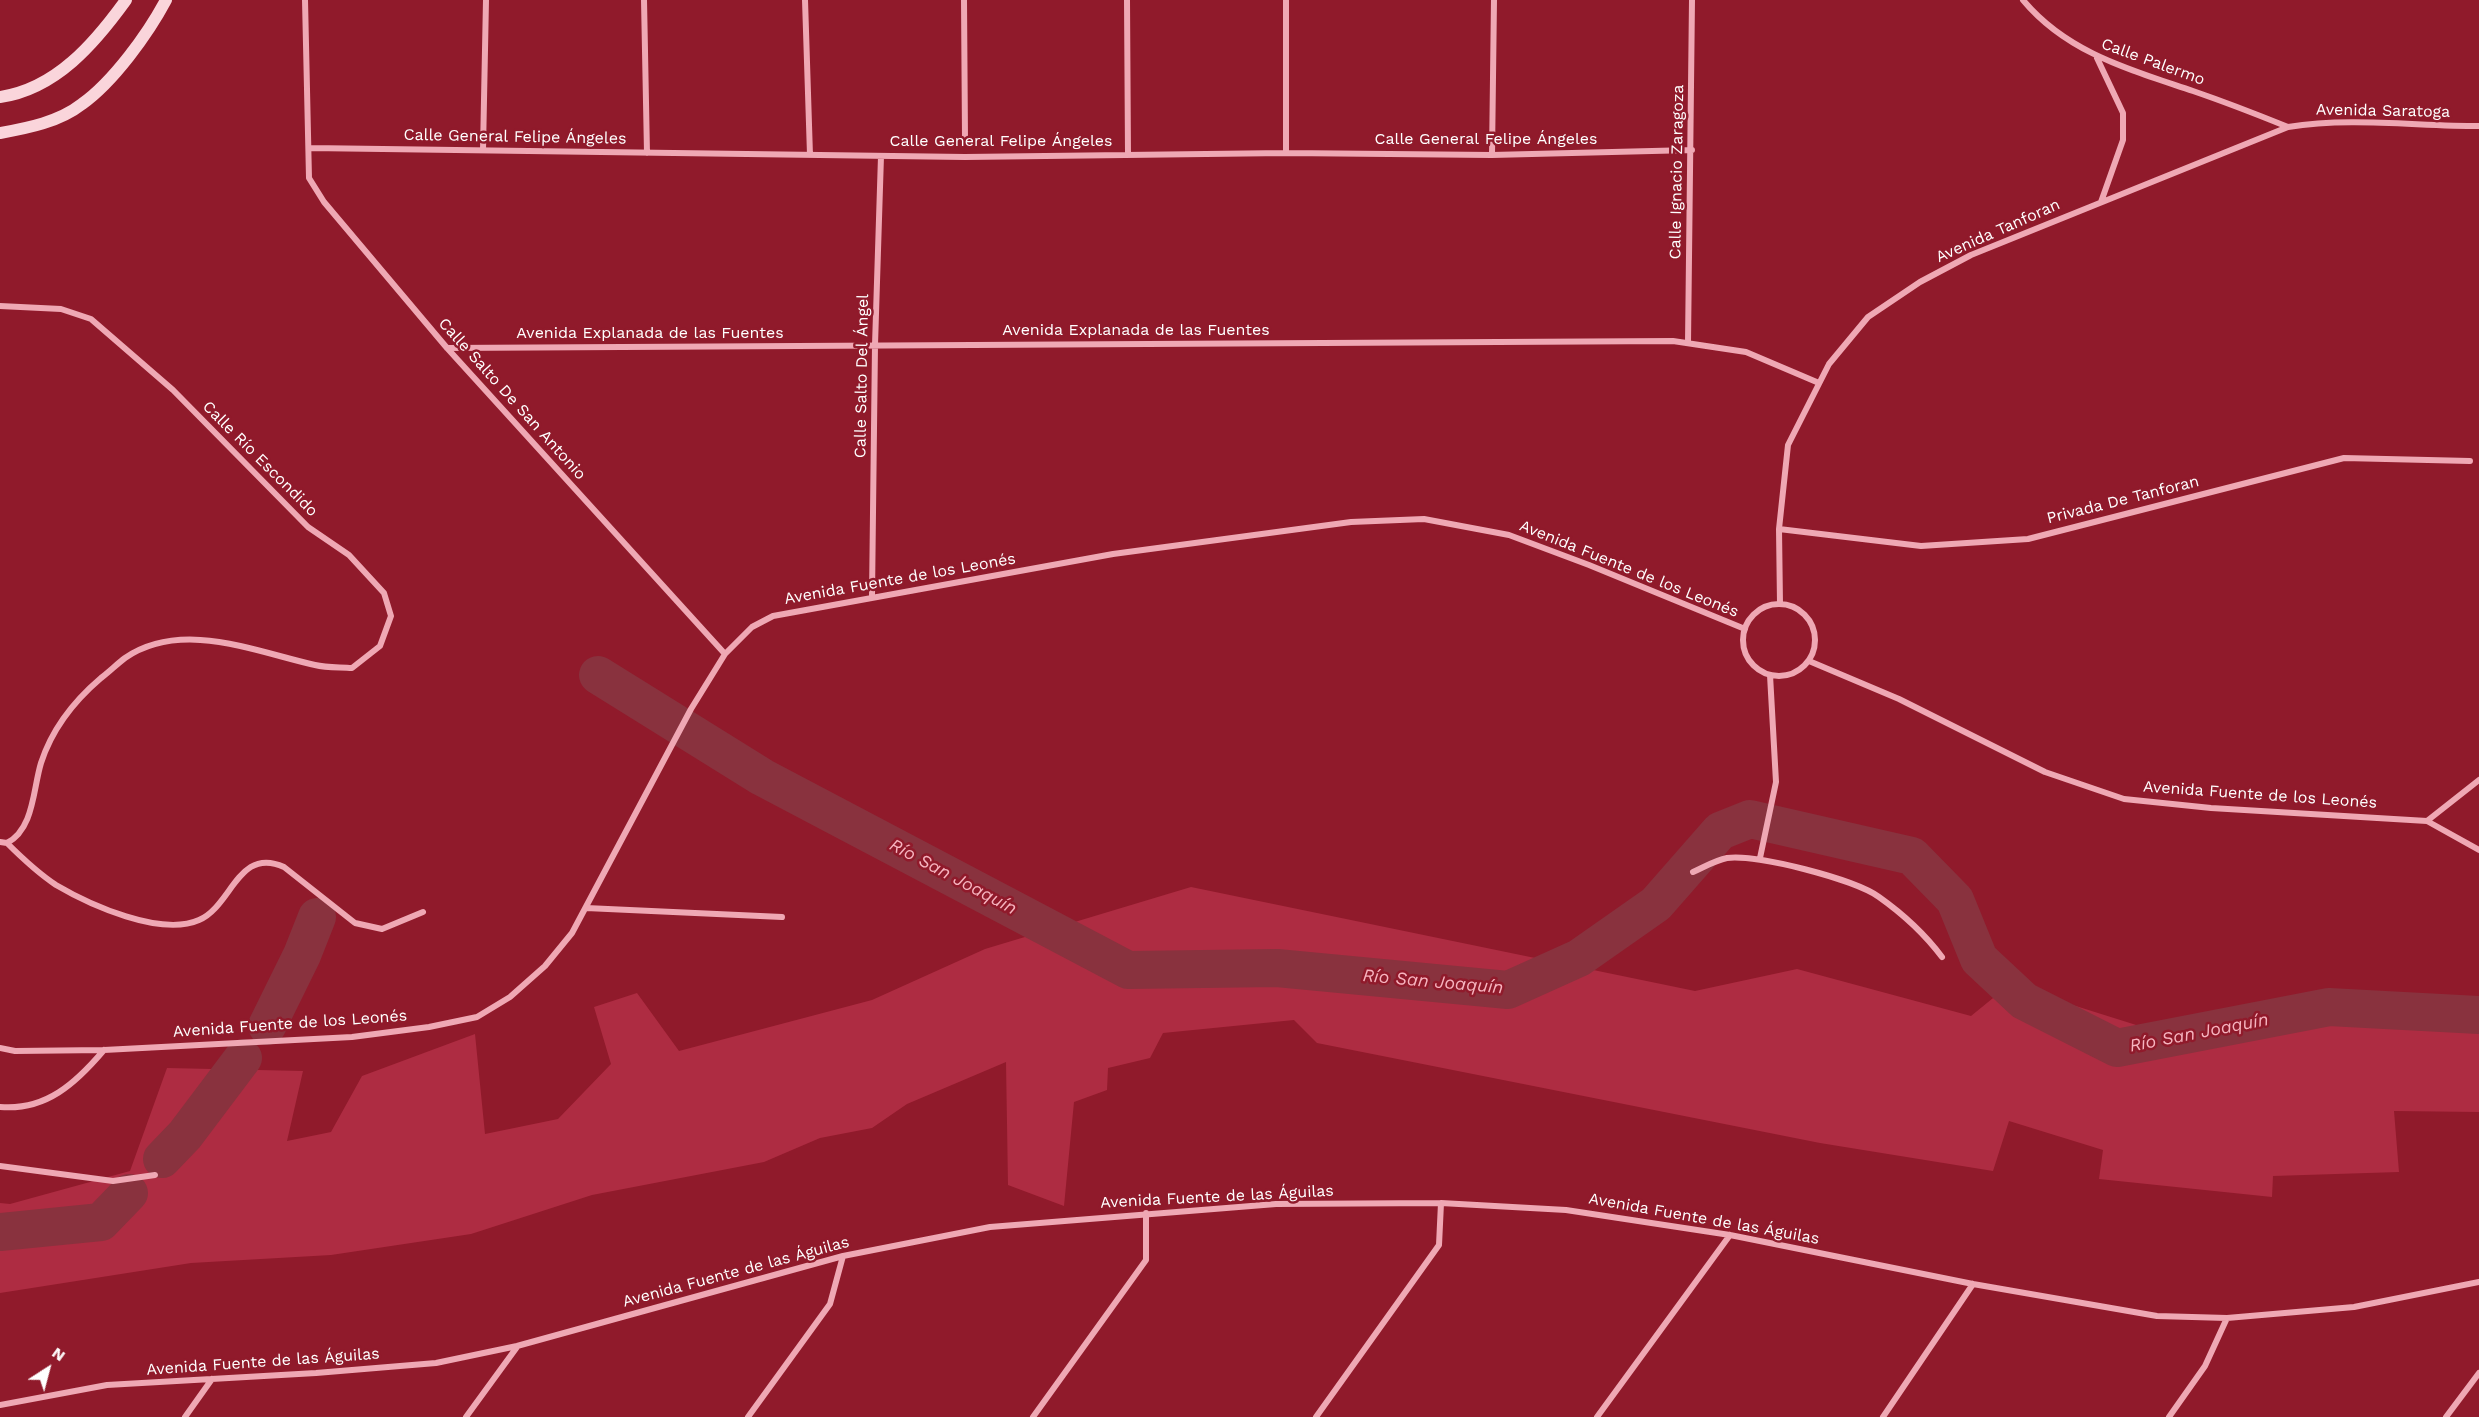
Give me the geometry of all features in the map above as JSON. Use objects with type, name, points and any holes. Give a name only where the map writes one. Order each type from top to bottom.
[{"type":"main road","points":[[0,97],[20,94],[62,72],[97,37],[126,0]]},
{"type":"main road","points":[[0,133],[35,127],[82,105],[128,58],[155,21],[166,0]]},
{"type":"street","name":"Calle Salto De San Antonio","points":[[306,0],[309,178],[324,202],[447,348],[724,654]]},
{"type":"street","points":[[483,150],[486,0]]},
{"type":"street","points":[[644,0],[647,153]]},
{"type":"street","points":[[806,0],[810,155]]},
{"type":"street","points":[[964,0],[964,138]]},
{"type":"street","points":[[1127,0],[1128,154]]},
{"type":"street","points":[[1286,0],[1286,153]]},
{"type":"street","points":[[1492,155],[1494,0]]},
{"type":"street","name":"Calle Ignacio Zaragoza","points":[[1688,343],[1692,0]]},
{"type":"street","name":"Calle Palermo","points":[[2023,0],[2061,36],[2097,57],[2232,104],[2288,127]]},
{"type":"street","points":[[2097,57],[2123,113],[2123,140],[2102,202]]},
{"type":"street","name":"Avenida Saratoga","points":[[2288,127],[2324,121],[2417,126],[2479,126]]},
{"type":"street","name":"Avenida Tanforan","points":[[1780,604],[1779,529],[1788,445],[1828,364],[1868,317],[1920,282],[1971,255],[2020,233],[2288,127]]},
{"type":"street","name":"Calle General Felipe Ángeles","points":[[309,148],[881,156],[1286,153],[1492,155],[1692,150]]},
{"type":"street","name":"Calle Salto Del Ángel","points":[[872,596],[875,345],[881,156]]},
{"type":"street","name":"Calle Río Escondido","points":[[0,306],[61,309],[91,319],[173,390],[308,528],[349,555],[384,593],[391,616],[380,646],[352,668],[318,666],[216,641],[165,642],[127,657],[89,688],[59,723],[46,747],[35,781],[28,816],[18,837],[4,843]]},
{"type":"street","name":"Avenida Explanada de las Fuentes","points":[[447,348],[1661,341],[1746,352],[1819,383]]},
{"type":"street","name":"Privada De Tanforan","points":[[1779,529],[1921,546],[2028,538],[2344,458],[2470,461]]},
{"type":"street","name":"Avenida Fuente de los Leonés","points":[[0,1048],[15,1051],[104,1050],[352,1037],[429,1027],[477,1017],[510,997],[545,966],[572,933],[669,749],[724,654],[752,627],[772,616],[1113,554],[1351,522],[1424,519],[1509,535],[1589,565],[1744,629]]},
{"type":"street","points":[[1780,604],[1795,608],[1808,618],[1814,631],[1815,647],[1809,661],[1798,671],[1785,676],[1770,675],[1760,670],[1745,652],[1744,629],[1758,611],[1780,604]]},
{"type":"street","name":"Avenida Fuente de los Leonés","points":[[1809,661],[1899,699],[2044,772],[2124,798],[2211,808],[2427,820],[2479,850]]},
{"type":"street","points":[[1760,858],[1776,782],[1770,675]]},
{"type":"street","points":[[2427,820],[2479,780]]},
{"type":"street","points":[[4,843],[57,885],[138,921],[167,926],[200,920],[219,903],[245,870],[261,863],[273,862],[284,867],[355,923],[382,929],[423,912]]},
{"type":"street","points":[[1693,872],[1726,858],[1760,858],[1820,874],[1876,895],[1924,932],[1942,957]]},
{"type":"street","points":[[586,908],[782,917]]},
{"type":"street","points":[[0,1107],[18,1109],[53,1096],[79,1079],[104,1050]]},
{"type":"street","points":[[0,1166],[113,1181],[155,1175]]},
{"type":"street","points":[[1316,1417],[1439,1245],[1441,1203]]},
{"type":"street","name":"Avenida Fuente de las Águilas","points":[[0,1405],[107,1385],[436,1363],[517,1346],[843,1256],[990,1227],[1276,1204],[1441,1203],[1566,1210],[1730,1235],[1973,1284],[2157,1316],[2228,1318],[2354,1307],[2479,1281]]},
{"type":"street","points":[[1034,1417],[1146,1260],[1146,1213]]},
{"type":"street","points":[[1597,1417],[1730,1235]]},
{"type":"street","points":[[748,1417],[830,1304],[843,1256]]},
{"type":"street","points":[[1883,1417],[1973,1284]]},
{"type":"street","points":[[2169,1417],[2205,1366],[2228,1318]]},
{"type":"street","points":[[466,1417],[517,1346]]},
{"type":"street","points":[[2446,1417],[2479,1373]]},
{"type":"street","points":[[185,1417],[213,1379]]},
{"type":"shaded area","points":[[1191,887],[1695,991],[1797,969],[1971,1016],[2009,985],[2168,1035],[2331,1002],[2479,1014],[2479,1112],[2394,1111],[2399,1172],[2273,1176],[2272,1197],[2099,1179],[2103,1150],[2009,1121],[1993,1171],[1820,1143],[1317,1043],[1294,1020],[1163,1033],[1150,1058],[1108,1068],[1107,1090],[1074,1102],[1064,1206],[1008,1185],[1006,1062],[907,1104],[872,1128],[820,1138],[764,1162],[592,1195],[471,1234],[331,1255],[191,1263],[0,1293],[0,1203],[10,1204],[130,1171],[167,1068],[303,1071],[287,1141],[331,1132],[362,1076],[475,1034],[485,1134],[558,1119],[611,1064],[594,1007],[637,993],[679,1051],[872,1000],[985,949]]},
{"type":"waterway","name":"Río San Joaquín","points":[[598,675],[762,777],[1128,970],[1277,968],[1508,990],[1579,958],[1656,904],[1720,831],[1750,819],[1912,856],[1955,900],[1979,959],[2024,1001],[2117,1048],[2329,1007],[2479,1015]]},
{"type":"waterway","name":"Río San Joaquín","points":[[267,1026],[302,955],[317,917]]},
{"type":"waterway","name":"Río San Joaquín","points":[[162,1159],[185,1135],[243,1058]]},
{"type":"waterway","name":"Río San Joaquín","points":[[0,1232],[101,1222],[129,1193]]}]
